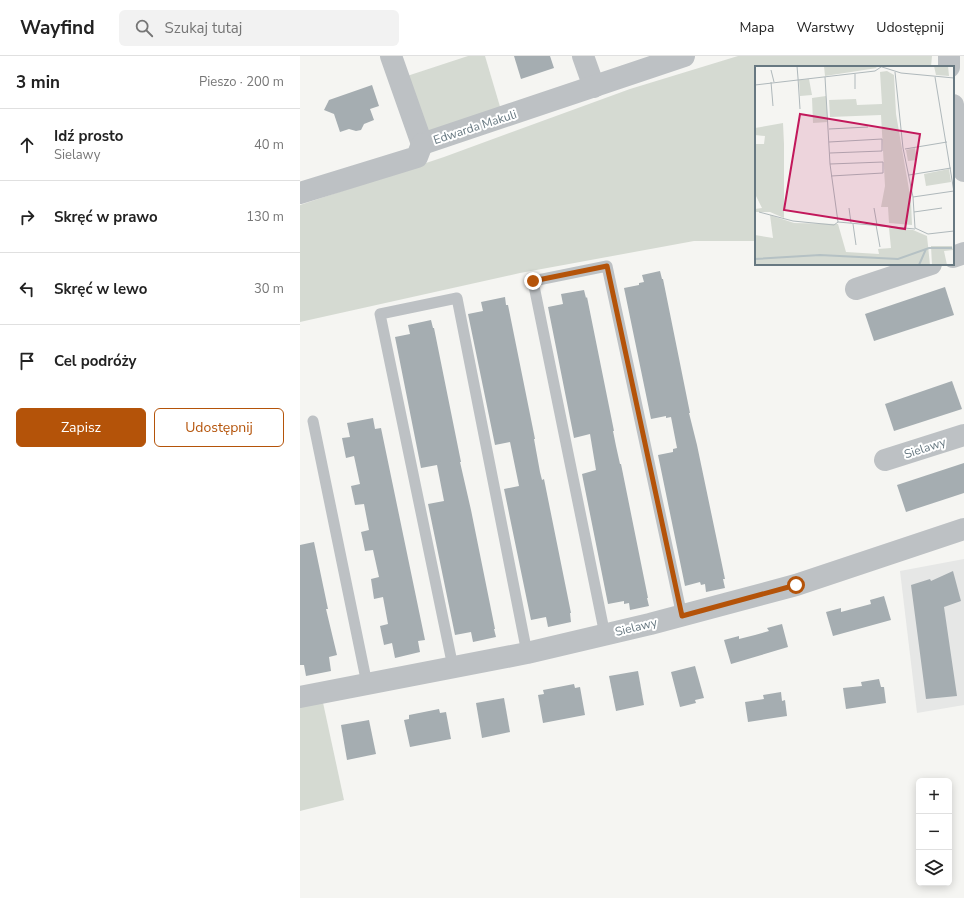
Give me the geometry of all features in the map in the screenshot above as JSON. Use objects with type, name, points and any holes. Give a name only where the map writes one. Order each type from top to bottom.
[{"type":"street","name":"Edwarda Makuli","points":[[391,56],[422,144],[684,56]]},
{"type":"street","points":[[583,56],[594,87]]},
{"type":"street","points":[[948,56],[949,66]]},
{"type":"street","points":[[954,112],[964,171]]},
{"type":"street","points":[[300,193],[417,157],[422,144]]},
{"type":"street","points":[[954,257],[964,253]]},
{"type":"street","points":[[856,289],[928,265]]},
{"type":"street","name":"Sielawy","points":[[885,460],[964,435]]},
{"type":"street","name":"Sielawy","points":[[300,697],[527,653],[682,616],[796,585],[964,529]]},
{"type":"lane","points":[[605,635],[533,281],[607,266],[682,616]]},
{"type":"lane","points":[[453,667],[380,314],[457,298],[527,653]]},
{"type":"lane","points":[[313,421],[367,684]]},
{"type":"shaded area","points":[[468,56],[485,56],[501,110],[426,133],[404,77]]},
{"type":"shaded area","points":[[738,56],[932,56],[931,66],[755,66],[755,241],[694,241],[520,273],[300,322],[300,205],[444,157],[630,89]]},
{"type":"shaded area","points":[[964,559],[964,705],[917,713],[900,571]]},
{"type":"shaded area","points":[[322,698],[344,800],[300,811],[300,703]]},
{"type":"building","points":[[514,56],[550,56],[554,68],[521,79]]},
{"type":"building","points":[[372,85],[379,106],[370,109],[374,120],[364,124],[361,130],[356,131],[349,129],[340,132],[334,114],[324,110],[329,100]]},
{"type":"building","points":[[660,271],[663,279],[689,413],[725,579],[723,579],[725,588],[706,592],[705,584],[701,585],[700,582],[685,586],[658,455],[673,452],[673,449],[677,448],[671,417],[666,418],[666,416],[651,419],[624,288],[639,285],[639,283],[644,282],[642,275]]},
{"type":"building","points":[[945,287],[954,315],[874,341],[865,314]]},
{"type":"building","points":[[584,290],[586,298],[587,297],[648,598],[649,606],[630,610],[629,603],[624,604],[624,601],[608,604],[582,474],[596,470],[590,434],[574,438],[548,307],[563,304],[561,294]]},
{"type":"building","points":[[505,297],[506,305],[508,305],[535,439],[540,472],[542,480],[544,479],[571,613],[571,622],[548,627],[546,617],[531,620],[504,489],[519,486],[510,442],[495,445],[468,314],[483,311],[481,302]]},
{"type":"building","points":[[431,320],[434,328],[495,629],[496,637],[473,642],[471,632],[455,635],[428,504],[444,501],[437,465],[421,468],[395,337],[410,334],[408,325]]},
{"type":"building","points":[[952,381],[962,409],[894,431],[885,404]]},
{"type":"building","points":[[373,418],[375,429],[381,428],[425,640],[418,641],[420,652],[395,658],[392,643],[384,645],[380,626],[388,624],[383,597],[374,599],[371,579],[379,577],[373,550],[365,551],[361,532],[369,530],[364,504],[355,505],[351,486],[360,484],[354,456],[346,458],[342,438],[350,437],[347,423]]},
{"type":"building","points":[[964,463],[964,493],[906,512],[897,485]]},
{"type":"building","points":[[314,542],[328,609],[326,609],[337,655],[329,657],[331,671],[306,676],[304,665],[300,665],[300,545]]},
{"type":"building","points":[[953,571],[961,601],[944,607],[957,696],[926,699],[911,585],[930,579],[931,581]]},
{"type":"building","points":[[884,596],[891,620],[833,636],[826,612],[841,608],[841,612],[871,604],[870,600]]},
{"type":"building","points":[[782,624],[788,647],[731,664],[724,640],[739,636],[739,639],[755,635],[769,631],[767,628]]},
{"type":"building","points":[[695,666],[704,698],[695,700],[696,703],[680,707],[671,672]]},
{"type":"building","points":[[638,671],[644,705],[616,711],[609,676]]},
{"type":"building","points":[[879,679],[881,687],[884,687],[886,703],[846,709],[843,688],[862,686],[861,682]]},
{"type":"building","points":[[574,684],[575,688],[580,687],[585,715],[543,723],[538,695],[544,694],[543,690]]},
{"type":"building","points":[[781,692],[782,701],[785,700],[787,716],[748,722],[745,702],[764,699],[763,695]]},
{"type":"building","points":[[504,698],[510,732],[482,738],[476,703]]},
{"type":"building","points":[[439,709],[440,713],[446,712],[451,739],[410,747],[404,720],[409,719],[409,715]]},
{"type":"building","points":[[369,720],[376,754],[347,760],[341,725]]},
{"type":"route","points":[[533,281],[607,266],[682,616],[796,585]]}]
